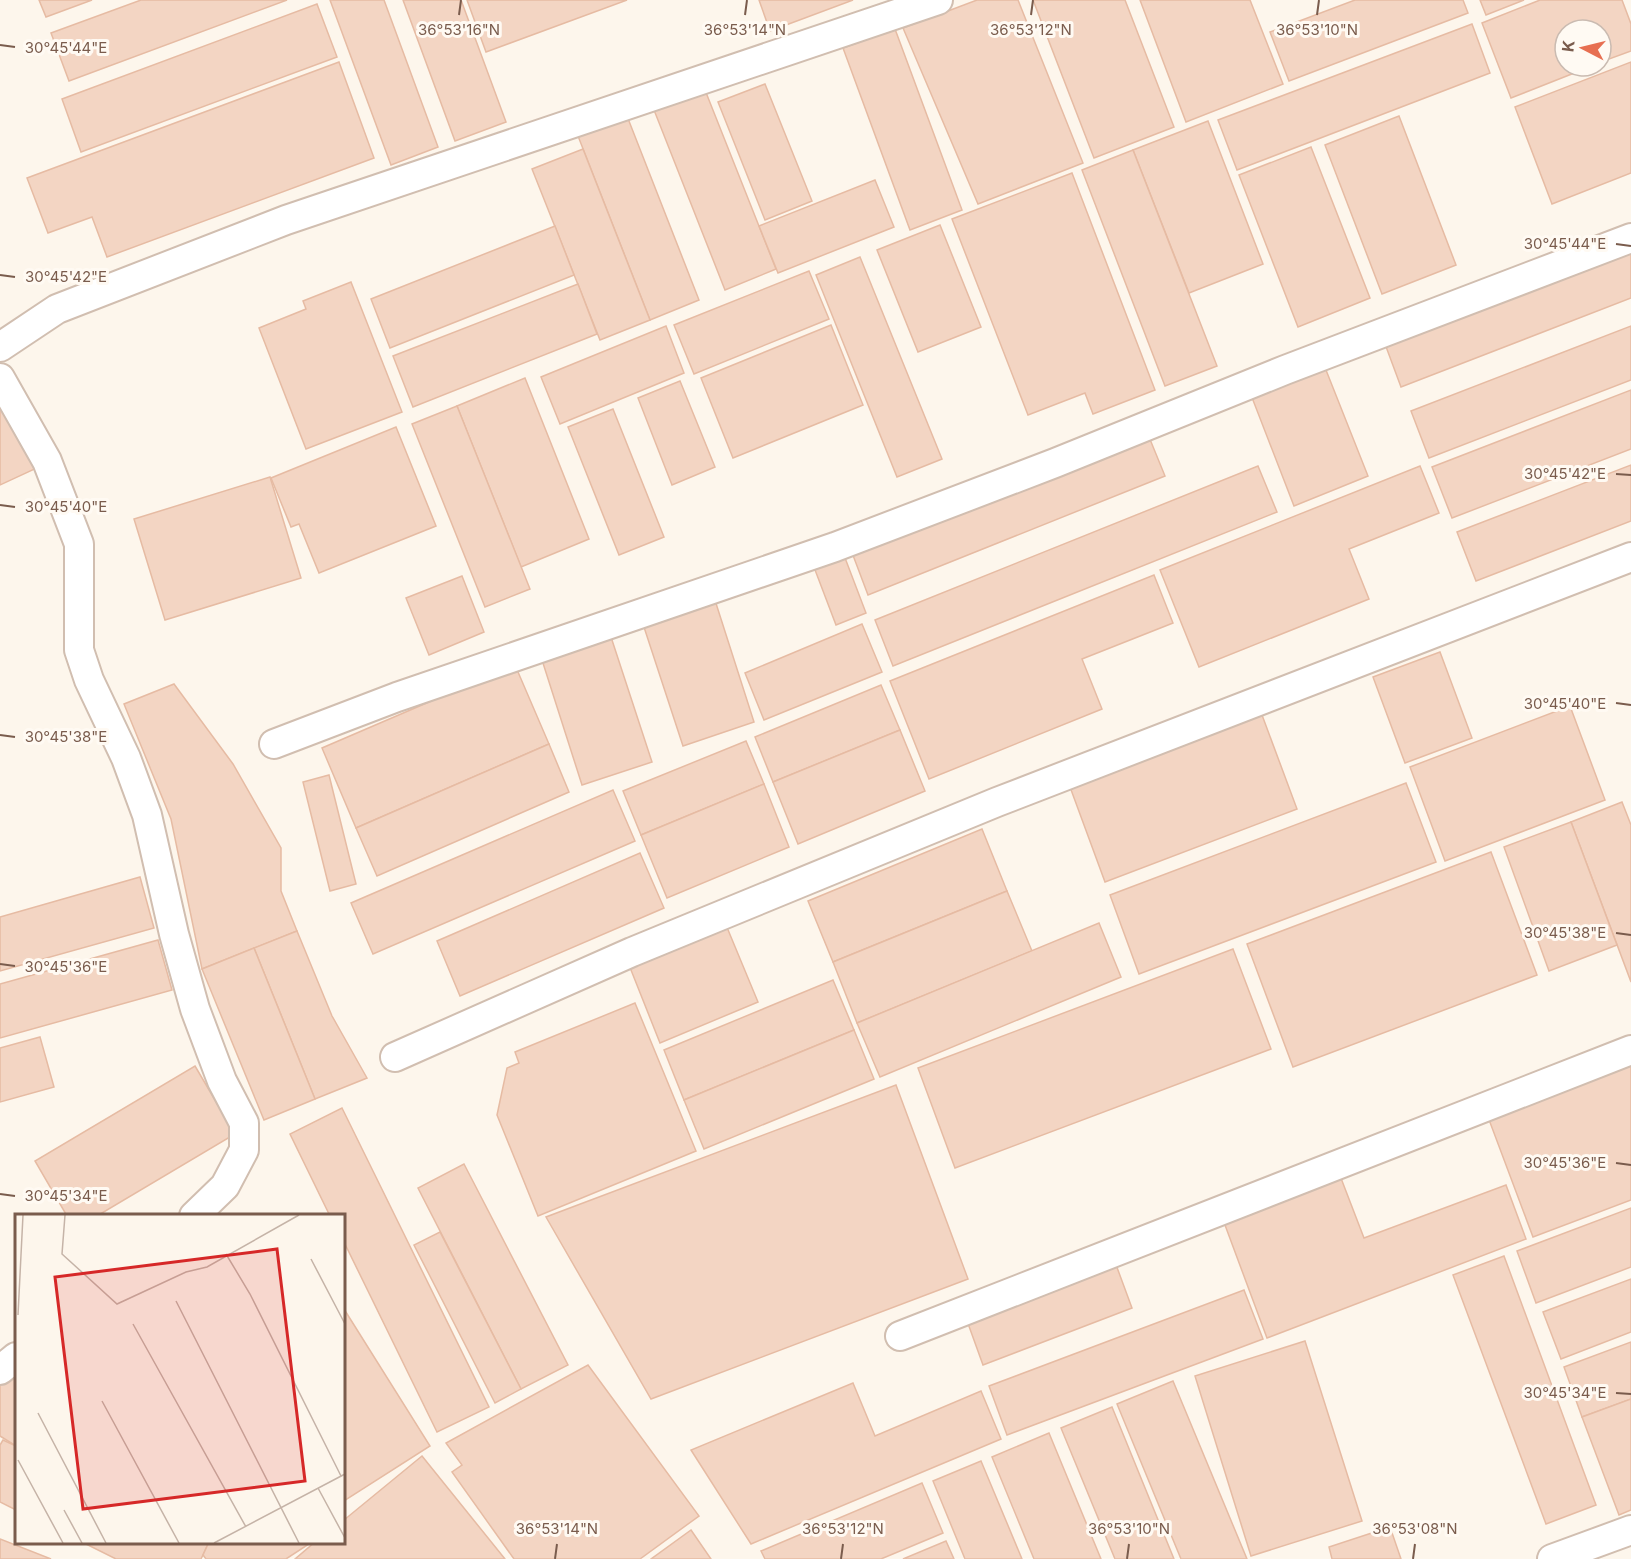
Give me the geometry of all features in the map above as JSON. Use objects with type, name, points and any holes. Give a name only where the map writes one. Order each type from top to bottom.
[{"type":"street","points":[[0,347],[57,309],[286,220],[938,0]]},
{"type":"street","points":[[274,744],[397,697],[835,547],[1055,463],[1296,365],[1631,238]]},
{"type":"street","points":[[0,378],[47,462],[79,544],[79,650],[89,680],[126,758],[147,815],[174,934],[195,1009],[222,1081],[244,1123],[244,1150],[225,1186],[195,1214]]},
{"type":"street","points":[[395,1057],[632,952],[997,802],[1631,557]]},
{"type":"street","points":[[900,1336],[1631,1050]]},
{"type":"street","points":[[0,1370],[15,1358]]},
{"type":"street","points":[[1552,1559],[1631,1530]]},
{"type":"building","points":[[39,0],[92,0],[46,17]]},
{"type":"building","points":[[141,0],[287,0],[69,81],[51,33]]},
{"type":"building","points":[[330,0],[384,0],[438,147],[391,165]]},
{"type":"building","points":[[403,0],[461,0],[506,122],[455,141]]},
{"type":"building","points":[[467,0],[627,0],[486,52]]},
{"type":"building","points":[[759,0],[853,0],[770,31]]},
{"type":"building","points":[[977,0],[1018,0],[1083,163],[978,204],[903,28]]},
{"type":"building","points":[[1033,0],[1125,0],[1174,127],[1094,158]]},
{"type":"building","points":[[1140,0],[1250,0],[1283,84],[1186,122]]},
{"type":"building","points":[[1355,0],[1463,0],[1468,13],[1289,81],[1270,32]]},
{"type":"building","points":[[1480,0],[1524,0],[1486,15]]},
{"type":"building","points":[[1540,0],[1622,0],[1631,24],[1631,51],[1613,58],[1613,18],[1553,18],[1553,78],[1562,78],[1511,98],[1482,23]]},
{"type":"building","points":[[317,4],[337,57],[81,152],[62,99]]},
{"type":"building","points":[[1472,24],[1490,73],[1237,170],[1218,120]]},
{"type":"building","points":[[895,29],[962,210],[910,230],[843,48]]},
{"type":"building","points":[[339,62],[374,158],[107,257],[92,217],[48,233],[27,178]]},
{"type":"building","points":[[1631,62],[1631,173],[1552,204],[1515,107],[1590,78],[1613,78],[1613,69]]},
{"type":"building","points":[[765,84],[812,201],[765,220],[718,102]]},
{"type":"building","points":[[705,90],[776,269],[725,290],[654,110]]},
{"type":"building","points":[[627,116],[699,300],[650,320],[578,136]]},
{"type":"building","points":[[1399,116],[1456,265],[1382,294],[1325,145]]},
{"type":"building","points":[[1208,121],[1263,264],[1189,293],[1133,150]]},
{"type":"building","points":[[1311,147],[1370,298],[1298,327],[1239,175]]},
{"type":"building","points":[[583,149],[650,320],[600,340],[532,169]]},
{"type":"building","points":[[1133,150],[1217,366],[1165,386],[1082,170]]},
{"type":"building","points":[[1072,173],[1155,390],[1093,414],[1085,393],[1028,415],[952,219]]},
{"type":"building","points":[[875,180],[894,227],[778,273],[759,226]]},
{"type":"building","points":[[940,225],[981,327],[918,352],[877,250]]},
{"type":"building","points":[[555,226],[574,275],[390,348],[371,299]]},
{"type":"building","points":[[1631,248],[1631,298],[1401,387],[1385,344]]},
{"type":"building","points":[[860,257],[942,459],[897,477],[816,275]]},
{"type":"building","points":[[809,271],[829,319],[694,374],[674,325]]},
{"type":"building","points":[[351,282],[402,412],[306,449],[259,328],[306,309],[303,301]]},
{"type":"building","points":[[578,284],[597,334],[413,407],[393,356]]},
{"type":"building","points":[[831,325],[863,405],[733,458],[701,378]]},
{"type":"building","points":[[666,326],[684,373],[560,424],[541,377]]},
{"type":"building","points":[[1631,326],[1631,380],[1429,458],[1411,411]]},
{"type":"building","points":[[1324,365],[1368,476],[1294,506],[1251,395]]},
{"type":"building","points":[[525,378],[589,539],[521,567],[457,406]]},
{"type":"building","points":[[680,381],[715,467],[672,485],[638,398]]},
{"type":"building","points":[[1631,390],[1631,449],[1452,518],[1432,467]]},
{"type":"building","points":[[0,391],[39,467],[0,485]]},
{"type":"building","points":[[457,406],[530,589],[485,607],[412,424]]},
{"type":"building","points":[[613,409],[664,537],[619,555],[568,427]]},
{"type":"building","points":[[396,427],[436,526],[319,573],[299,524],[291,527],[271,478]]},
{"type":"building","points":[[1147,432],[1165,476],[868,595],[851,550]]},
{"type":"building","points":[[1631,465],[1631,521],[1476,581],[1457,532]]},
{"type":"building","points":[[1258,466],[1277,512],[893,666],[875,620]]},
{"type":"building","points":[[1420,466],[1439,513],[1349,549],[1369,599],[1199,667],[1160,570]]},
{"type":"building","points":[[270,477],[301,578],[165,620],[134,519]]},
{"type":"building","points":[[842,550],[866,613],[836,625],[812,562]]},
{"type":"building","points":[[1154,575],[1173,623],[1082,659],[1102,709],[929,779],[890,681]]},
{"type":"building","points":[[462,576],[484,632],[429,655],[406,598]]},
{"type":"building","points":[[713,594],[754,722],[683,746],[641,618]]},
{"type":"building","points":[[862,624],[882,672],[764,720],[745,673]]},
{"type":"building","points":[[611,637],[652,762],[582,785],[542,660]]},
{"type":"building","points":[[1440,652],[1472,738],[1405,763],[1373,677]]},
{"type":"building","points":[[515,665],[549,744],[356,828],[322,748]]},
{"type":"building","points":[[174,684],[233,764],[281,848],[281,891],[297,931],[202,969],[171,819],[124,704]]},
{"type":"building","points":[[881,685],[900,730],[773,782],[755,737]]},
{"type":"building","points":[[1570,706],[1605,800],[1445,861],[1410,767]]},
{"type":"building","points":[[1262,715],[1297,809],[1105,882],[1070,787]]},
{"type":"building","points":[[900,730],[925,791],[798,844],[773,782]]},
{"type":"building","points":[[746,741],[764,784],[641,835],[623,791]]},
{"type":"building","points":[[549,744],[569,792],[377,876],[356,828]]},
{"type":"building","points":[[329,775],[356,884],[330,891],[303,782]]},
{"type":"building","points":[[1406,783],[1436,862],[1139,974],[1110,895]]},
{"type":"building","points":[[764,784],[789,847],[667,898],[641,835]]},
{"type":"building","points":[[613,790],[635,841],[373,954],[351,903]]},
{"type":"building","points":[[1622,802],[1631,825],[1631,982],[1571,822]]},
{"type":"building","points":[[1571,822],[1617,945],[1549,971],[1504,847]]},
{"type":"building","points":[[982,829],[1007,891],[833,962],[808,901]]},
{"type":"building","points":[[1491,852],[1537,975],[1293,1067],[1247,944]]},
{"type":"building","points":[[640,853],[664,908],[460,996],[437,941]]},
{"type":"building","points":[[140,877],[154,928],[0,971],[0,917]]},
{"type":"building","points":[[1007,891],[1032,951],[857,1023],[833,962]]},
{"type":"building","points":[[1099,923],[1121,977],[880,1077],[857,1023]]},
{"type":"building","points":[[726,925],[758,1002],[660,1043],[629,965]]},
{"type":"building","points":[[297,931],[332,1016],[367,1078],[315,1099],[254,948]]},
{"type":"building","points":[[158,940],[172,990],[0,1038],[0,984]]},
{"type":"building","points":[[254,948],[315,1099],[264,1120],[202,969]]},
{"type":"building","points":[[1233,949],[1271,1049],[955,1168],[918,1068]]},
{"type":"building","points":[[833,980],[854,1030],[684,1100],[664,1050]]},
{"type":"building","points":[[635,1003],[696,1151],[538,1216],[497,1115],[507,1068],[519,1063],[515,1052]]},
{"type":"building","points":[[854,1030],[874,1079],[704,1149],[684,1100]]},
{"type":"building","points":[[40,1037],[54,1087],[0,1102],[0,1048]]},
{"type":"building","points":[[1631,1063],[1631,1200],[1533,1237],[1488,1117]]},
{"type":"building","points":[[195,1066],[235,1134],[100,1214],[66,1214],[35,1161]]},
{"type":"building","points":[[896,1085],[968,1279],[651,1399],[546,1217]]},
{"type":"building","points":[[342,1108],[489,1407],[437,1432],[345,1244],[345,1214],[329,1214],[290,1134]]},
{"type":"building","points":[[464,1164],[568,1365],[521,1389],[418,1188]]},
{"type":"building","points":[[1339,1173],[1364,1238],[1506,1185],[1526,1239],[1267,1338],[1222,1217]]},
{"type":"building","points":[[1631,1208],[1631,1267],[1536,1303],[1517,1251]]},
{"type":"building","points":[[440,1232],[521,1389],[495,1403],[414,1245]]},
{"type":"building","points":[[1504,1256],[1596,1505],[1546,1524],[1453,1275]]},
{"type":"building","points":[[1115,1262],[1132,1308],[983,1365],[966,1318]]},
{"type":"building","points":[[1631,1279],[1631,1332],[1561,1359],[1543,1312]]},
{"type":"building","points":[[1244,1290],[1263,1339],[1007,1435],[989,1386]]},
{"type":"building","points":[[345,1311],[430,1446],[345,1500]]},
{"type":"building","points":[[1305,1341],[1362,1521],[1251,1556],[1195,1376]]},
{"type":"building","points":[[1631,1342],[1631,1399],[1582,1417],[1564,1367]]},
{"type":"building","points":[[15,1365],[15,1445],[0,1436],[0,1377]]},
{"type":"building","points":[[588,1365],[699,1516],[640,1559],[514,1559],[452,1472],[462,1465],[446,1443]]},
{"type":"building","points":[[1173,1381],[1247,1559],[1181,1559],[1117,1404]]},
{"type":"building","points":[[853,1383],[875,1436],[981,1391],[1001,1439],[751,1544],[691,1450]]},
{"type":"building","points":[[1631,1399],[1631,1510],[1619,1515],[1582,1417]]},
{"type":"building","points":[[1112,1407],[1174,1559],[1115,1559],[1061,1428]]},
{"type":"building","points":[[1049,1433],[1101,1559],[1034,1559],[992,1457]]},
{"type":"building","points":[[3,1440],[15,1446],[15,1510],[0,1502],[0,1445]]},
{"type":"building","points":[[422,1456],[505,1559],[295,1559],[313,1544],[345,1544],[345,1519]]},
{"type":"building","points":[[981,1461],[1022,1559],[965,1559],[933,1481]]},
{"type":"building","points":[[922,1483],[943,1533],[881,1559],[765,1559],[761,1551]]},
{"type":"building","points":[[1390,1527],[1401,1559],[1332,1559],[1329,1547]]},
{"type":"building","points":[[691,1530],[711,1559],[651,1559]]},
{"type":"building","points":[[0,1539],[51,1559],[0,1559]]},
{"type":"building","points":[[946,1541],[954,1559],[903,1559]]},
{"type":"building","points":[[86,1544],[208,1544],[201,1559],[116,1559]]},
{"type":"building","points":[[208,1544],[309,1544],[286,1559],[206,1559],[203,1555]]}]
